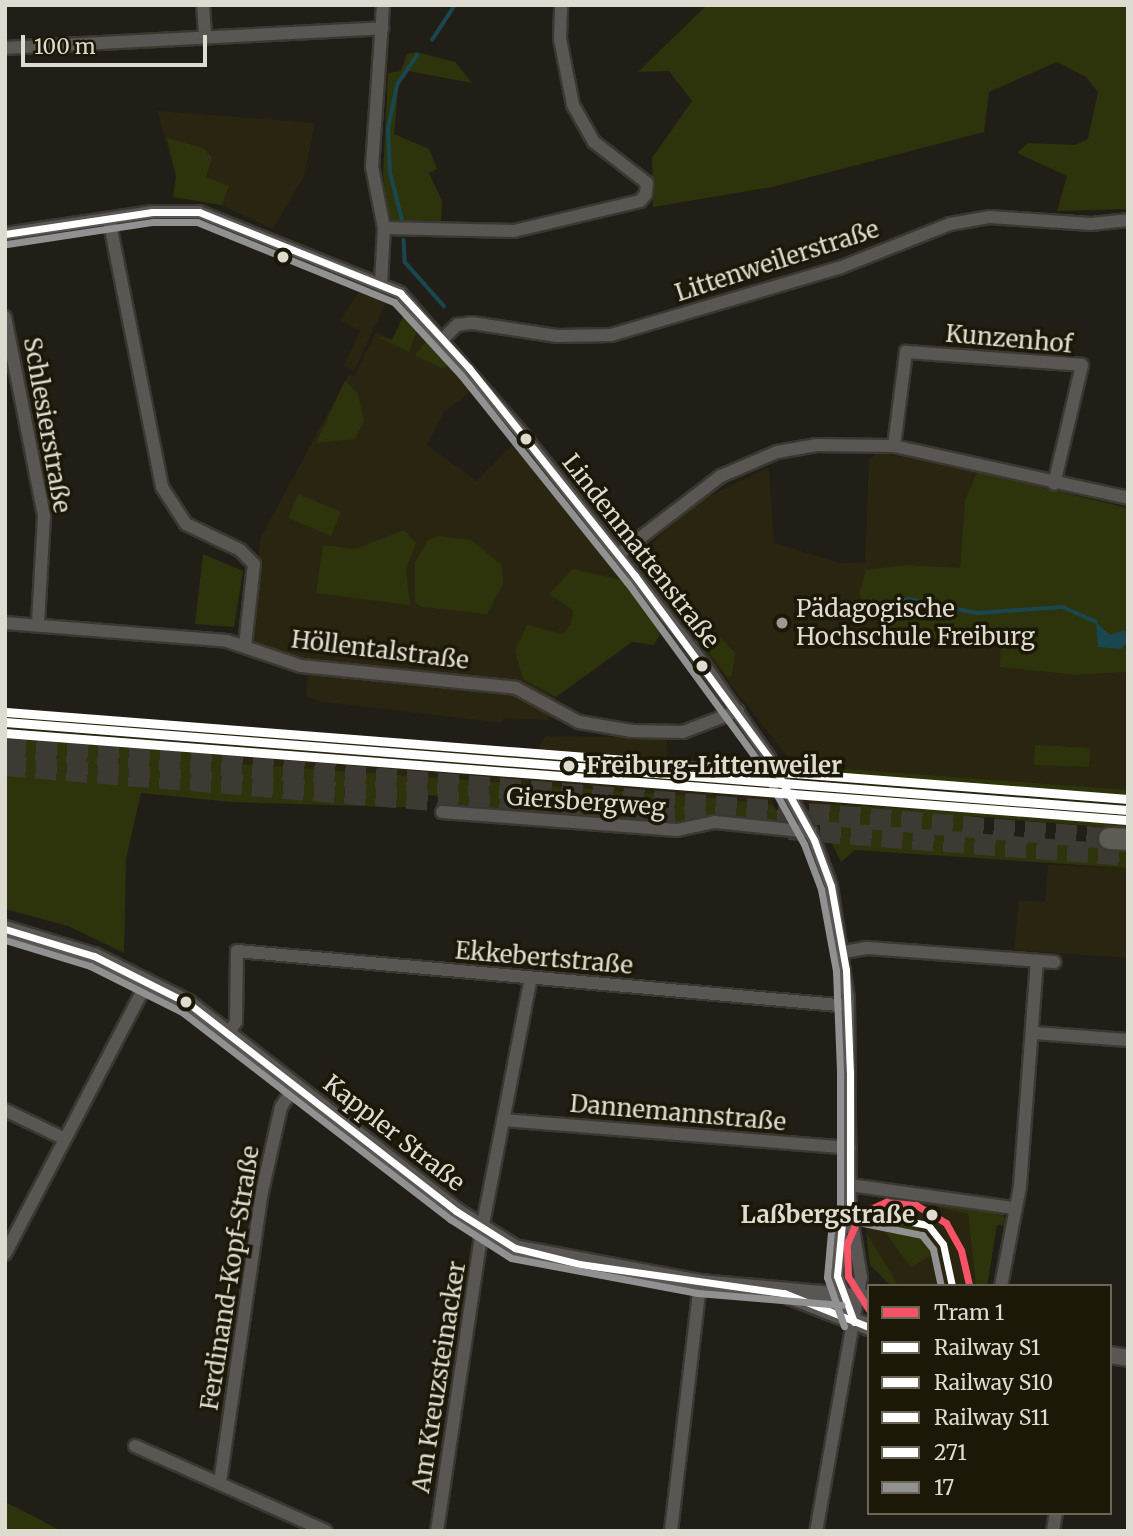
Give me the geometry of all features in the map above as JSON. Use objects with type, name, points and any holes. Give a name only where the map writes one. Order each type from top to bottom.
[{"type":"street","points":[[203,5],[205,35]]},
{"type":"street","points":[[381,283],[384,228],[372,167],[383,5]]},
{"type":"street","points":[[384,228],[514,231],[640,201],[649,186],[610,158],[581,122],[565,76],[561,5]]},
{"type":"street","points":[[5,48],[205,35],[383,28]]},
{"type":"street","name":"Lindenmattenstraße","points":[[5,234],[109,219],[199,212],[331,269],[381,283],[400,293],[443,339],[618,555],[738,711],[810,832],[831,886],[844,952],[848,1006],[850,1210],[858,1237],[864,1298],[861,1325]]},
{"type":"street","name":"Littenweilerstraße","points":[[443,339],[457,325],[472,323],[556,335],[611,335],[839,268],[950,224],[990,217],[1091,224],[1128,220]]},
{"type":"street","points":[[109,219],[162,487],[186,524],[251,557],[245,646]]},
{"type":"street","name":"Schlesierstraße","points":[[5,317],[44,516],[38,625]]},
{"type":"street","name":"Kunzenhof","points":[[894,446],[906,352],[1082,365],[1054,484]]},
{"type":"street","points":[[618,555],[682,503],[745,464],[815,445],[894,446],[1054,484],[1128,498]]},
{"type":"street","name":"Höllentalstraße","points":[[5,623],[245,646],[302,666],[524,689],[579,722],[632,731],[683,732],[738,711]]},
{"type":"street","name":"Giersbergweg","points":[[442,812],[677,830],[715,822],[810,832]]},
{"type":"street","name":"Kappler Straße","points":[[5,929],[59,943],[148,981],[229,1032],[482,1229],[546,1258],[700,1283],[784,1293],[864,1298]]},
{"type":"street","points":[[844,952],[867,948],[1054,962]]},
{"type":"street","name":"Ekkebertstraße","points":[[229,1032],[236,1022],[237,951],[848,1006]]},
{"type":"street","points":[[1001,1284],[1014,1208],[1034,1033],[1037,962]]},
{"type":"street","name":"Am Kreuzsteinacker","points":[[437,1531],[482,1229],[531,978]]},
{"type":"street","points":[[5,1254],[148,981]]},
{"type":"street","points":[[1034,1033],[1128,1040]]},
{"type":"street","name":"Ferdinand-Kopf-Straße","points":[[220,1482],[262,1192],[281,1107],[296,1085]]},
{"type":"street","points":[[5,1110],[64,1138]]},
{"type":"street","name":"Dannemannstraße","points":[[503,1120],[850,1148]]},
{"type":"street","points":[[850,1185],[1014,1208]]},
{"type":"street","name":"Lindenmattenstraße","points":[[850,1210],[841,1236],[837,1276],[842,1295],[861,1325]]},
{"type":"street","points":[[671,1531],[700,1283]]},
{"type":"street","name":"Kappler Straße","points":[[784,1293],[861,1325]]},
{"type":"street","points":[[816,1531],[861,1325]]},
{"type":"street","points":[[135,1446],[327,1531]]},
{"type":"shaded area","points":[[157,111],[315,123],[304,176],[273,229],[222,205],[173,197],[176,176]]},
{"type":"shaded area","points":[[362,288],[387,301],[354,371],[344,366],[360,331],[340,320]]},
{"type":"shaded area","points":[[406,309],[475,388],[444,412],[427,445],[477,481],[518,439],[630,581],[660,634],[654,645],[632,642],[556,697],[548,720],[504,718],[502,723],[324,702],[306,696],[309,661],[260,649],[251,641],[260,539],[349,374],[354,376],[376,332],[392,339]]},
{"type":"shaded area","name":"Pädagogische Hochschule Freiburg","points":[[878,452],[977,472],[965,500],[960,568],[859,595],[901,637],[1002,639],[1001,667],[1076,675],[1128,672],[1128,790],[794,765],[646,577],[639,556],[667,529],[702,500],[769,467],[774,543],[840,563],[865,562],[869,460]]},
{"type":"shaded area","points":[[5,711],[536,753],[545,736],[618,737],[619,731],[668,736],[666,761],[1128,802],[1128,824],[773,800],[773,805],[242,764],[225,756],[5,736]]},
{"type":"shaded area","points":[[1048,865],[1127,868],[1128,958],[1014,950],[1019,900],[1045,902]]},
{"type":"shaded area","points":[[893,1197],[968,1214],[976,1284],[897,1284],[866,1232],[864,1206]]},
{"type":"green space","points":[[707,5],[1128,5],[1128,209],[1057,211],[1067,176],[1017,153],[1028,143],[1075,145],[1088,139],[1098,92],[1086,77],[1057,62],[989,92],[984,132],[772,187],[653,207],[652,158],[692,101],[669,71],[638,72]]},
{"type":"green space","points":[[416,52],[455,62],[472,83],[408,71],[399,83],[394,134],[429,149],[437,169],[429,173],[442,201],[441,223],[390,223],[383,175],[388,73],[401,71],[407,54]]},
{"type":"green space","points":[[167,138],[203,148],[212,158],[206,177],[229,186],[222,205],[173,197],[176,176]]},
{"type":"green space","points":[[406,312],[419,324],[409,352],[376,336],[392,340]]},
{"type":"green space","points":[[430,336],[452,361],[443,369],[415,355]]},
{"type":"green space","points":[[345,381],[358,393],[364,421],[355,439],[316,443]]},
{"type":"green space","points":[[977,472],[1128,508],[1128,672],[1076,675],[1000,667],[1001,639],[901,638],[890,633],[859,595],[866,570],[906,565],[960,568],[965,500]]},
{"type":"green space","points":[[298,494],[341,512],[331,536],[288,518]]},
{"type":"green space","points":[[404,530],[416,543],[406,570],[410,605],[316,593],[323,545],[355,549]]},
{"type":"green space","points":[[440,536],[471,540],[502,565],[503,584],[487,614],[422,607],[415,602],[415,562],[428,540]]},
{"type":"green space","points":[[203,554],[243,571],[234,627],[195,624]]},
{"type":"green space","points":[[573,569],[626,581],[660,634],[654,645],[632,642],[556,697],[523,679],[515,651],[527,625],[563,634],[571,623],[573,610],[549,594]]},
{"type":"green space","points":[[694,623],[710,627],[735,653],[732,675],[728,677],[688,626]]},
{"type":"green space","points":[[5,736],[225,756],[242,764],[713,798],[773,805],[785,823],[714,818],[675,825],[454,809],[450,797],[427,795],[425,808],[231,802],[141,793],[126,859],[124,953],[68,926],[5,909]]},
{"type":"green space","points":[[1035,745],[1090,748],[1089,767],[1034,765]]},
{"type":"green space","points":[[794,765],[1128,790],[1128,802],[799,776]]},
{"type":"green space","points":[[812,803],[1128,822],[1128,829],[972,816],[970,835],[1128,848],[1128,881],[1127,868],[855,850],[841,862]]},
{"type":"green space","points":[[893,1197],[1003,1212],[1006,1226],[997,1225],[987,1284],[976,1284],[968,1214]]},
{"type":"green space","points":[[876,1219],[917,1227],[936,1252],[911,1268]]},
{"type":"green space","points":[[866,1232],[897,1284],[889,1284],[870,1265]]},
{"type":"green space","points":[[5,1502],[35,1517],[61,1531],[5,1531]]},
{"type":"water","points":[[1096,622],[1110,635],[1125,630],[1127,642],[1121,649],[1098,647]]},
{"type":"waterway","points":[[432,40],[455,5]]},
{"type":"waterway","points":[[402,220],[390,173],[388,129],[397,85],[417,55]]},
{"type":"waterway","points":[[404,240],[405,262],[444,306]]},
{"type":"waterway","points":[[874,613],[889,603],[909,599],[977,613],[1063,607],[1096,622]]},
{"type":"tunnel","points":[[5,747],[1109,838]]},
{"type":"tunnel","points":[[5,765],[715,823]]},
{"type":"tunnel","points":[[789,829],[1128,855]]},
{"type":"tram line","name":"1","points":[[867,1307],[848,1276],[847,1244],[860,1214],[886,1202],[916,1205],[946,1223],[961,1250],[969,1284]]},
{"type":"rail line","name":"S11","points":[[6,712],[1128,799]]},
{"type":"rail line","name":"S1","points":[[5,722],[1128,810]]},
{"type":"rail line","name":"S10","points":[[5,733],[1127,820]]},
{"type":"transit line","name":"271","points":[[5,234],[152,212],[199,212],[400,293],[469,368],[635,576],[769,758],[814,840],[831,886],[846,970],[850,1072],[850,1210],[842,1223],[837,1276],[854,1322]]},
{"type":"transit line","name":"17","points":[[7,244],[153,222],[197,222],[394,302],[461,375],[627,582],[760,764],[804,844],[821,889],[836,971],[840,1072],[840,1207],[832,1221],[827,1277],[844,1326]]},
{"type":"transit line","name":"271","points":[[5,929],[94,956],[188,1003],[456,1211],[515,1248],[579,1264],[784,1293],[867,1326]]},
{"type":"transit line","name":"17","points":[[5,940],[90,966],[182,1012],[450,1219],[511,1258],[698,1293],[841,1305]]},
{"type":"transit line","name":"271","points":[[850,1210],[928,1225],[943,1244],[952,1284]]},
{"type":"transit line","name":"17","points":[[848,1220],[922,1235],[933,1249],[941,1284]]},
{"type":"place","name":"Pädagogische Hochschule Freiburg","points":[[782,623]]},
{"type":"place","name":"Freiburg-Littenweiler","points":[[569,766]]},
{"type":"place","name":"Laßbergstraße","points":[[932,1215]]}]
